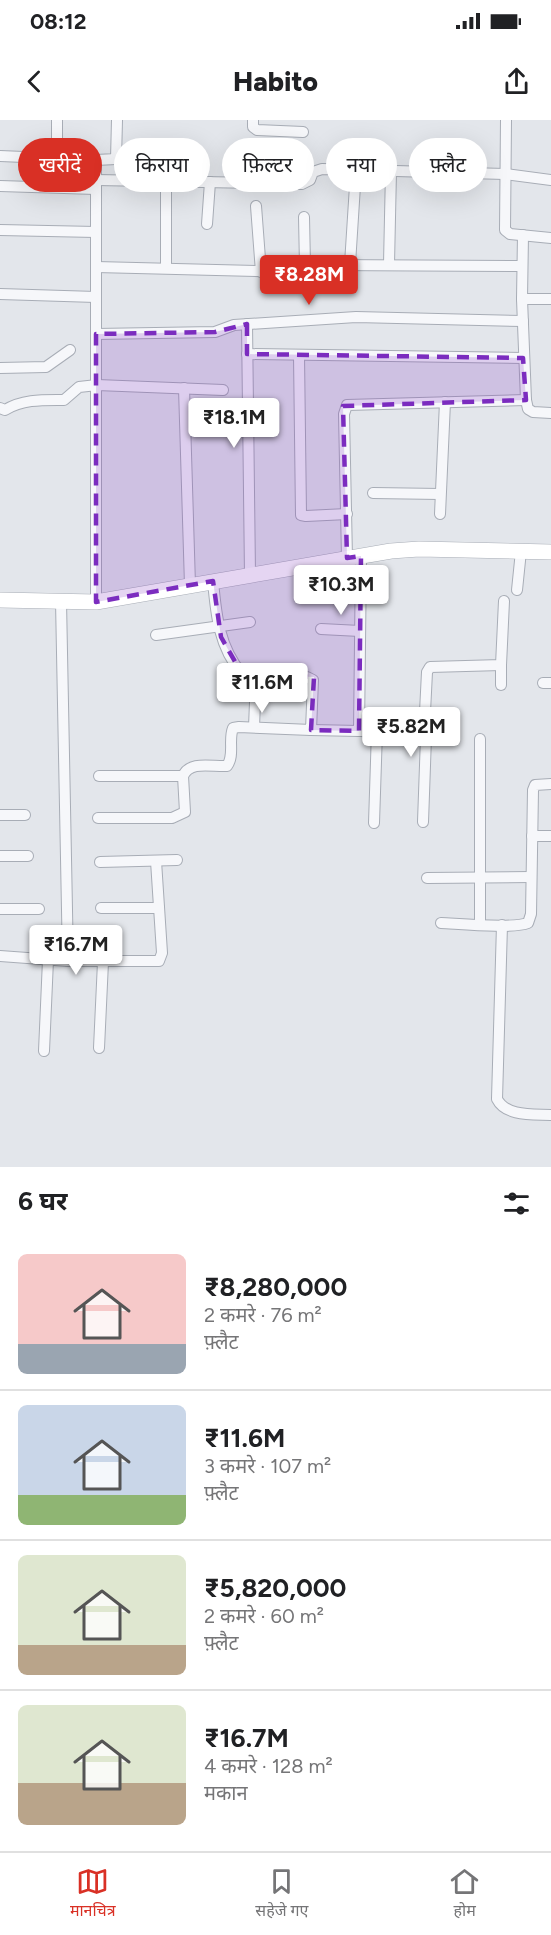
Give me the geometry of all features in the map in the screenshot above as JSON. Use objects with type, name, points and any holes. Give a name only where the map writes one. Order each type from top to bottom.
[{"type":"street","points":[[57,120],[57,138]]},
{"type":"street","points":[[102,160],[116,159],[117,120]]},
{"type":"street","points":[[253,120],[253,127],[257,130],[303,132]]},
{"type":"street","points":[[506,120],[505,230],[510,234],[551,238]]},
{"type":"street","points":[[0,156],[18,156]]},
{"type":"street","points":[[210,182],[302,184],[310,180],[312,172],[317,169],[326,169]]},
{"type":"street","points":[[397,171],[505,174],[551,180]]},
{"type":"street","points":[[0,186],[18,186]]},
{"type":"street","points":[[96,192],[96,602]]},
{"type":"street","points":[[166,192],[166,268]]},
{"type":"street","points":[[207,224],[209,192]]},
{"type":"street","points":[[350,264],[355,192]]},
{"type":"street","points":[[389,264],[391,192]]},
{"type":"street","points":[[256,206],[261,272]]},
{"type":"street","points":[[96,267],[298,272],[303,270],[305,265],[304,217]]},
{"type":"street","points":[[0,230],[96,232]]},
{"type":"street","points":[[523,235],[523,358],[526,400],[528,409],[533,412],[551,413]]},
{"type":"street","points":[[327,265],[522,266]]},
{"type":"street","points":[[0,294],[96,297]]},
{"type":"street","points":[[522,298],[551,300]]},
{"type":"street","points":[[96,334],[215,332],[234,325],[356,317],[523,321]]},
{"type":"street","points":[[247,324],[250,575]]},
{"type":"street","points":[[0,368],[46,367],[70,350]]},
{"type":"street","points":[[247,354],[523,358]]},
{"type":"street","points":[[299,355],[301,515],[347,514]]},
{"type":"street","points":[[0,408],[5,410],[16,403],[35,400],[64,400],[79,387],[222,390]]},
{"type":"street","points":[[184,388],[190,585]]},
{"type":"street","points":[[359,731],[360,631],[354,557],[347,514],[344,414],[347,405],[526,400]]},
{"type":"street","points":[[440,514],[445,402]]},
{"type":"street","points":[[373,493],[440,494]]},
{"type":"street","points":[[0,600],[96,602],[354,557],[419,549],[551,552]]},
{"type":"street","points":[[517,590],[521,551]]},
{"type":"street","points":[[213,581],[218,627],[225,646],[242,674],[256,677],[311,678],[313,682],[311,730]]},
{"type":"street","points":[[61,601],[68,961]]},
{"type":"street","points":[[501,685],[504,601]]},
{"type":"street","points":[[156,635],[250,622]]},
{"type":"street","points":[[321,629],[360,631]]},
{"type":"street","points":[[423,822],[427,672],[430,667],[501,665]]},
{"type":"street","points":[[254,728],[256,677]]},
{"type":"street","points":[[98,818],[172,818],[185,812],[183,776],[189,767],[227,766],[231,761],[233,728],[424,732]]},
{"type":"street","points":[[374,823],[377,731]]},
{"type":"street","points":[[480,739],[480,924]]},
{"type":"street","points":[[99,776],[183,776]]},
{"type":"street","points":[[441,923],[524,925],[530,920],[533,789],[536,785],[551,784]]},
{"type":"street","points":[[0,815],[25,814]]},
{"type":"street","points":[[532,836],[551,836]]},
{"type":"street","points":[[0,855],[28,856]]},
{"type":"street","points":[[100,862],[177,860]]},
{"type":"street","points":[[0,956],[68,961],[159,961],[162,953],[156,861]]},
{"type":"street","points":[[427,878],[531,877]]},
{"type":"street","points":[[101,908],[159,908]]},
{"type":"street","points":[[0,909],[39,909]]},
{"type":"street","points":[[502,925],[497,1100],[503,1106],[519,1113],[551,1115]]},
{"type":"street","points":[[44,1051],[48,960]]},
{"type":"street","points":[[99,1048],[103,962]]},
{"type":"highlighted area","points":[[247,324],[247,354],[523,358],[526,400],[343,406],[347,558],[361,556],[359,731],[311,730],[314,677],[242,674],[221,637],[213,581],[96,602],[96,334],[215,332]]}]
